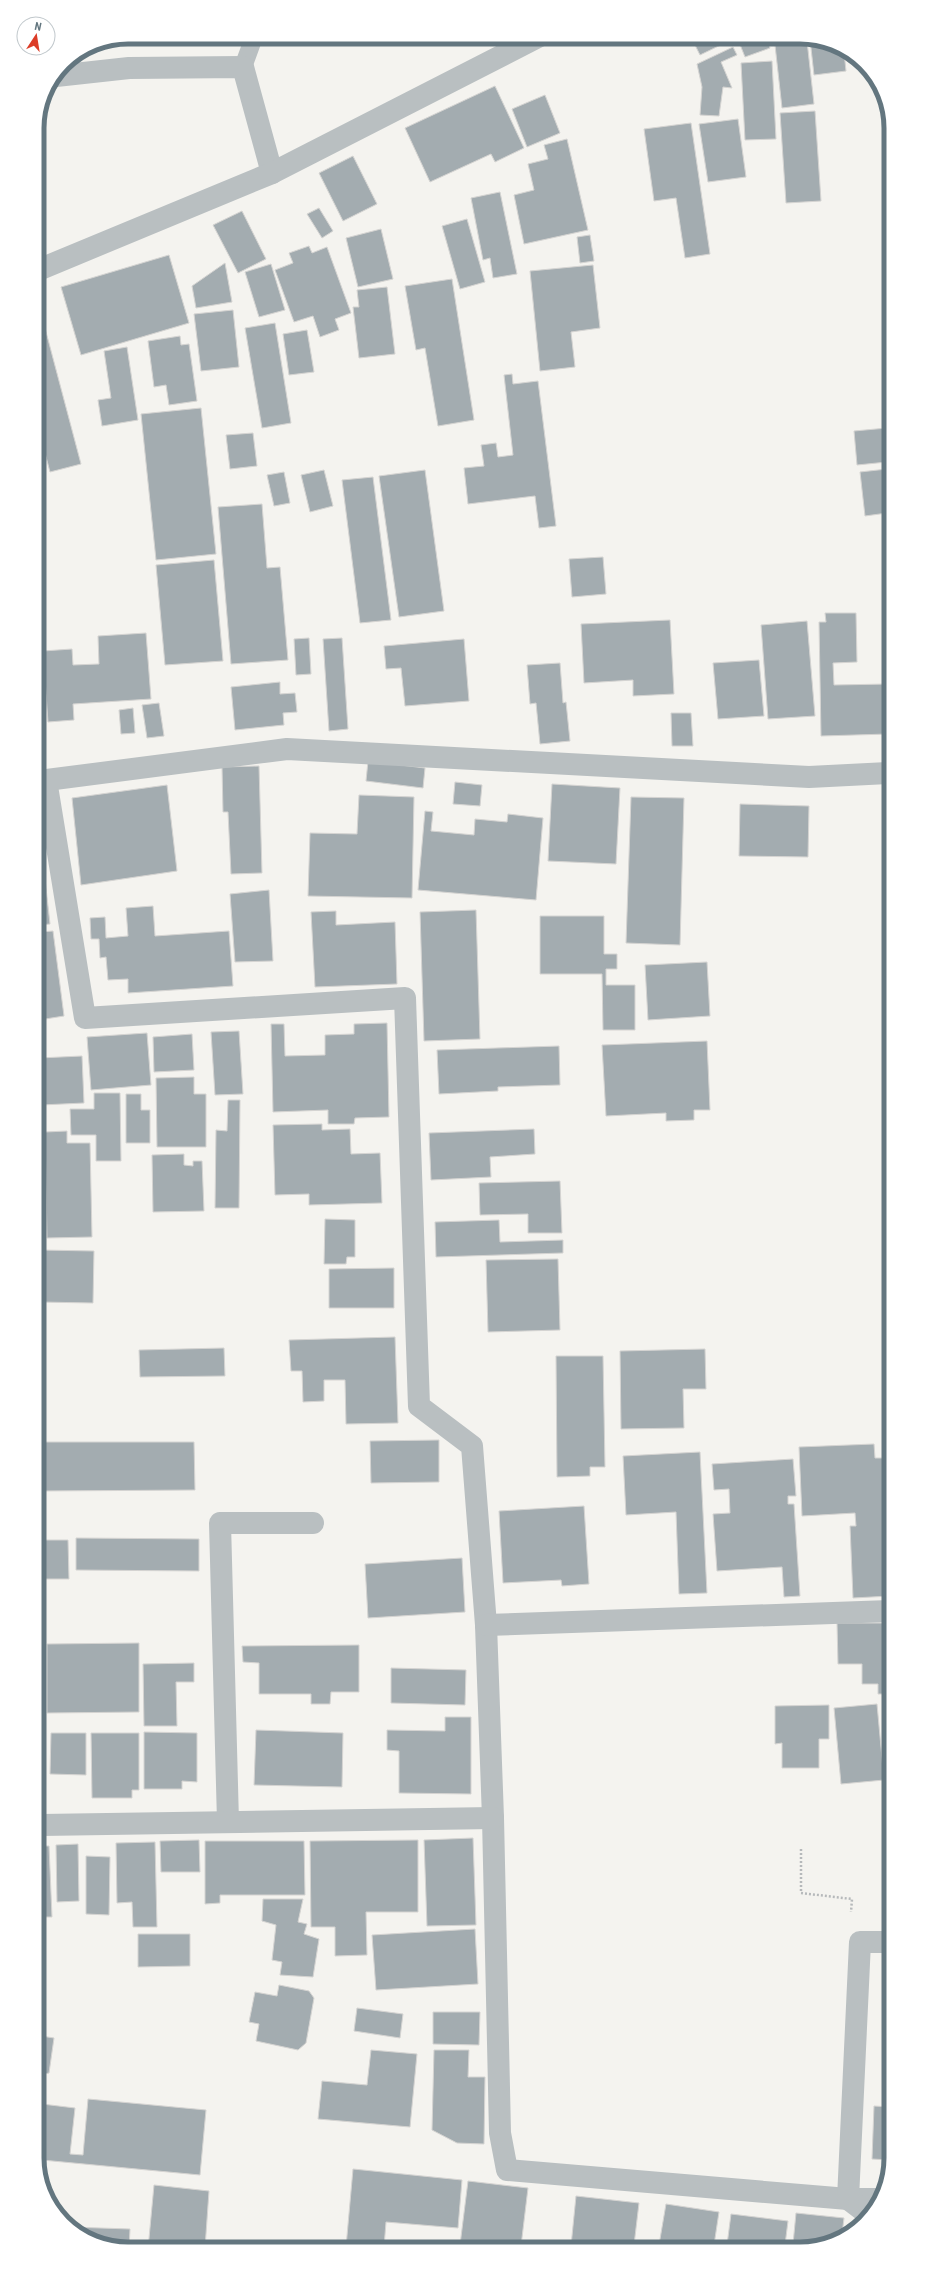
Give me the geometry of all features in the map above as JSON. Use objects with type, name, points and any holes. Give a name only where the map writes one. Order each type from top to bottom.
[{"type":"street","points":[[44,268],[272,173],[524,44]]},
{"type":"street","points":[[63,75],[128,68],[243,67],[272,173]]},
{"type":"street","points":[[44,781],[287,749],[809,777],[884,773]]},
{"type":"street","points":[[44,787],[85,1018],[405,998],[419,1406],[472,1446],[486,1626],[494,1818],[500,2133],[507,2170],[848,2199],[874,2199]]},
{"type":"street","points":[[228,1822],[220,1523],[312,1522]]},
{"type":"street","points":[[486,1626],[884,1611]]},
{"type":"street","points":[[44,1825],[494,1818]]},
{"type":"street","points":[[848,2199],[860,1942],[884,1942]]},
{"type":"street","points":[[848,2199],[864,2212]]},
{"type":"lane","points":[[243,67],[251,44]]},
{"type":"path","points":[[801,1848],[801,1893],[852,1899],[850,1930],[860,1942]]},
{"type":"building","points":[[694,44],[723,44],[700,55]]},
{"type":"building","points":[[740,44],[769,44],[770,48],[745,57]]},
{"type":"building","points":[[807,44],[814,104],[782,108],[775,45]]},
{"type":"building","points":[[811,45],[827,48],[844,57],[846,71],[814,75]]},
{"type":"building","points":[[733,47],[737,55],[721,62],[732,88],[723,87],[719,116],[700,115],[702,87],[697,64]]},
{"type":"building","points":[[772,61],[776,139],[745,140],[741,63]]},
{"type":"building","points":[[495,86],[524,148],[495,162],[491,154],[430,182],[405,128]]},
{"type":"building","points":[[545,95],[560,133],[527,147],[512,109]]},
{"type":"building","points":[[815,111],[821,201],[786,203],[780,113]]},
{"type":"building","points":[[738,119],[746,177],[708,182],[699,124]]},
{"type":"building","points":[[691,123],[710,254],[685,258],[676,198],[654,201],[644,129]]},
{"type":"building","points":[[567,139],[588,230],[524,244],[514,195],[534,190],[528,164],[548,159],[544,145]]},
{"type":"building","points":[[353,156],[377,204],[343,221],[319,173]]},
{"type":"building","points":[[500,192],[517,274],[493,278],[490,258],[483,260],[471,198]]},
{"type":"building","points":[[319,208],[333,231],[322,238],[307,214]]},
{"type":"building","points":[[242,211],[266,259],[238,273],[213,225]]},
{"type":"building","points":[[467,219],[485,282],[460,289],[442,226]]},
{"type":"building","points":[[381,229],[393,279],[358,287],[346,238]]},
{"type":"building","points":[[590,235],[594,261],[580,263],[577,237]]},
{"type":"building","points":[[309,246],[312,253],[327,247],[351,313],[335,319],[339,330],[320,337],[313,316],[294,322],[275,270],[293,263],[289,253]]},
{"type":"building","points":[[169,255],[189,323],[81,355],[61,287]]},
{"type":"building","points":[[225,263],[232,302],[196,308],[192,286]]},
{"type":"building","points":[[271,264],[285,310],[259,317],[245,272]]},
{"type":"building","points":[[593,265],[600,328],[571,332],[575,367],[540,371],[530,271]]},
{"type":"building","points":[[452,279],[474,420],[438,426],[425,348],[416,350],[405,286]]},
{"type":"building","points":[[387,287],[395,354],[359,358],[353,307],[359,307],[357,290]]},
{"type":"building","points":[[233,310],[239,367],[201,371],[194,314]]},
{"type":"building","points":[[275,323],[291,423],[262,428],[245,328]]},
{"type":"building","points":[[44,324],[81,464],[50,472],[44,449]]},
{"type":"building","points":[[307,330],[314,372],[289,375],[283,334]]},
{"type":"building","points":[[180,336],[181,345],[189,344],[197,401],[169,405],[166,385],[154,387],[148,341]]},
{"type":"building","points":[[127,347],[138,420],[102,426],[98,400],[111,398],[104,351]]},
{"type":"building","points":[[512,374],[513,384],[538,381],[556,526],[539,528],[535,496],[468,504],[464,468],[484,466],[481,445],[496,443],[498,457],[513,455],[504,375]]},
{"type":"building","points":[[201,408],[216,554],[156,560],[141,414]]},
{"type":"building","points":[[884,428],[884,462],[857,465],[854,431]]},
{"type":"building","points":[[253,433],[257,466],[230,469],[226,435]]},
{"type":"building","points":[[884,469],[884,513],[865,516],[860,472]]},
{"type":"building","points":[[324,470],[333,506],[310,512],[301,475]]},
{"type":"building","points":[[425,470],[444,611],[399,617],[379,476]]},
{"type":"building","points":[[284,472],[290,503],[274,506],[267,475]]},
{"type":"building","points":[[373,477],[391,620],[360,623],[342,480]]},
{"type":"building","points":[[262,504],[267,568],[280,567],[288,660],[231,664],[218,507]]},
{"type":"building","points":[[603,557],[606,594],[572,597],[569,559]]},
{"type":"building","points":[[214,560],[223,661],[165,665],[156,565]]},
{"type":"building","points":[[825,613],[856,613],[857,662],[833,663],[834,685],[884,684],[884,734],[821,736],[819,622],[826,622]]},
{"type":"building","points":[[670,620],[674,694],[633,696],[633,680],[584,683],[581,624]]},
{"type":"building","points":[[807,621],[815,716],[768,719],[761,625]]},
{"type":"building","points":[[146,633],[151,699],[73,704],[74,720],[48,722],[44,651],[72,649],[73,665],[99,664],[98,636]]},
{"type":"building","points":[[309,638],[311,674],[296,675],[294,639]]},
{"type":"building","points":[[342,638],[348,729],[329,731],[323,639]]},
{"type":"building","points":[[464,639],[469,701],[405,706],[401,668],[386,669],[384,646]]},
{"type":"building","points":[[759,660],[764,716],[718,719],[713,663]]},
{"type":"building","points":[[560,663],[563,703],[566,702],[570,741],[540,744],[536,703],[530,704],[527,665]]},
{"type":"building","points":[[280,682],[280,694],[295,693],[297,712],[283,713],[284,725],[235,730],[231,687]]},
{"type":"building","points":[[159,703],[164,736],[147,738],[142,705]]},
{"type":"building","points":[[133,708],[135,733],[121,734],[119,710]]},
{"type":"building","points":[[671,713],[691,713],[693,746],[672,746]]},
{"type":"building","points":[[368,761],[425,768],[423,788],[366,781]]},
{"type":"building","points":[[259,766],[262,873],[231,874],[228,812],[223,812],[222,767]]},
{"type":"building","points":[[455,782],[482,785],[480,806],[453,804]]},
{"type":"building","points":[[552,784],[620,788],[616,864],[548,861]]},
{"type":"building","points":[[167,785],[177,871],[81,885],[72,798]]},
{"type":"building","points":[[359,795],[414,797],[412,898],[308,896],[310,833],[357,834]]},
{"type":"building","points":[[631,797],[684,798],[680,945],[626,943]]},
{"type":"building","points":[[740,804],[809,806],[808,857],[739,856]]},
{"type":"building","points":[[425,811],[433,812],[431,831],[474,835],[475,819],[507,822],[508,814],[543,818],[536,900],[418,890]]},
{"type":"building","points":[[44,870],[50,924],[44,925]]},
{"type":"building","points":[[269,890],[273,961],[235,962],[230,894]]},
{"type":"building","points":[[153,906],[155,936],[229,931],[233,986],[128,993],[128,979],[108,980],[106,957],[100,958],[99,939],[91,939],[90,918],[105,917],[106,938],[128,936],[126,908]]},
{"type":"building","points":[[476,910],[480,1039],[424,1041],[420,912]]},
{"type":"building","points":[[336,911],[336,925],[395,922],[397,984],[315,987],[311,912]]},
{"type":"building","points":[[540,916],[604,916],[604,954],[617,954],[617,969],[606,969],[606,985],[635,985],[635,1030],[603,1030],[602,974],[540,974]]},
{"type":"building","points":[[53,931],[64,1016],[44,1019],[44,932]]},
{"type":"building","points":[[707,962],[710,1016],[648,1020],[645,965]]},
{"type":"building","points":[[387,1023],[389,1117],[355,1118],[354,1124],[328,1124],[328,1110],[273,1112],[271,1024],[284,1024],[285,1056],[325,1055],[325,1035],[354,1034],[354,1024]]},
{"type":"building","points":[[239,1031],[243,1094],[215,1095],[211,1032]]},
{"type":"building","points":[[147,1033],[151,1085],[91,1090],[87,1037]]},
{"type":"building","points":[[192,1034],[194,1070],[154,1072],[153,1037]]},
{"type":"building","points":[[707,1041],[710,1110],[694,1110],[694,1120],[666,1121],[666,1113],[606,1116],[602,1045]]},
{"type":"building","points":[[559,1046],[560,1085],[498,1087],[498,1091],[439,1094],[437,1050]]},
{"type":"building","points":[[82,1056],[84,1103],[44,1105],[44,1058]]},
{"type":"building","points":[[194,1077],[194,1094],[206,1094],[206,1147],[157,1147],[156,1078]]},
{"type":"building","points":[[94,1093],[120,1093],[121,1161],[96,1161],[96,1135],[71,1135],[70,1109],[94,1109]]},
{"type":"building","points":[[126,1094],[141,1094],[141,1110],[150,1110],[150,1143],[126,1143]]},
{"type":"building","points":[[228,1100],[240,1100],[239,1208],[215,1208],[216,1130],[227,1131]]},
{"type":"building","points":[[322,1124],[322,1130],[350,1129],[351,1154],[380,1153],[382,1203],[309,1205],[309,1194],[275,1195],[273,1125]]},
{"type":"building","points":[[534,1129],[535,1154],[490,1157],[491,1177],[431,1180],[429,1133]]},
{"type":"building","points":[[67,1131],[67,1143],[90,1143],[92,1237],[47,1238],[45,1132]]},
{"type":"building","points":[[184,1154],[184,1165],[193,1166],[193,1161],[202,1161],[204,1211],[153,1212],[152,1155]]},
{"type":"building","points":[[560,1181],[562,1233],[528,1233],[528,1214],[480,1215],[479,1183]]},
{"type":"building","points":[[325,1219],[355,1220],[355,1257],[347,1257],[346,1264],[324,1264]]},
{"type":"building","points":[[499,1220],[500,1242],[563,1240],[563,1253],[436,1257],[435,1222]]},
{"type":"building","points":[[44,1250],[94,1251],[93,1303],[44,1302]]},
{"type":"building","points":[[558,1259],[560,1330],[488,1332],[486,1260]]},
{"type":"building","points":[[394,1268],[394,1308],[329,1308],[329,1269]]},
{"type":"building","points":[[395,1337],[398,1423],[346,1424],[345,1380],[324,1380],[324,1401],[303,1402],[302,1371],[291,1371],[289,1340]]},
{"type":"building","points":[[224,1348],[225,1376],[140,1377],[139,1350]]},
{"type":"building","points":[[705,1349],[706,1389],[683,1389],[684,1428],[621,1429],[620,1351]]},
{"type":"building","points":[[556,1356],[603,1356],[605,1467],[590,1467],[590,1476],[557,1477]]},
{"type":"building","points":[[439,1440],[439,1482],[371,1483],[370,1441]]},
{"type":"building","points":[[44,1442],[194,1442],[195,1490],[44,1491]]},
{"type":"building","points":[[874,1444],[875,1458],[884,1458],[884,1596],[853,1598],[850,1526],[856,1526],[855,1513],[802,1516],[799,1447]]},
{"type":"building","points":[[700,1452],[707,1593],[679,1594],[676,1512],[626,1515],[623,1456]]},
{"type":"building","points":[[793,1459],[796,1496],[788,1496],[788,1504],[794,1504],[800,1596],[784,1597],[782,1567],[717,1571],[713,1514],[730,1513],[729,1489],[714,1490],[712,1464]]},
{"type":"building","points":[[584,1506],[589,1584],[562,1586],[561,1580],[503,1583],[499,1511]]},
{"type":"building","points":[[76,1538],[199,1539],[199,1571],[76,1570]]},
{"type":"building","points":[[44,1540],[68,1540],[69,1579],[44,1579]]},
{"type":"building","points":[[462,1558],[465,1612],[368,1618],[365,1564]]},
{"type":"building","points":[[837,1623],[884,1623],[884,1694],[878,1694],[878,1684],[862,1684],[862,1664],[838,1664]]},
{"type":"building","points":[[139,1643],[139,1712],[47,1713],[47,1644]]},
{"type":"building","points":[[359,1645],[359,1692],[331,1692],[330,1704],[311,1704],[311,1694],[259,1694],[259,1663],[243,1662],[242,1646]]},
{"type":"building","points":[[194,1663],[194,1682],[176,1682],[177,1726],[144,1726],[143,1664]]},
{"type":"building","points":[[391,1668],[466,1670],[465,1705],[391,1703]]},
{"type":"building","points":[[877,1704],[884,1780],[841,1784],[834,1708]]},
{"type":"building","points":[[829,1705],[829,1739],[819,1739],[819,1768],[782,1768],[782,1743],[775,1744],[775,1706]]},
{"type":"building","points":[[445,1717],[471,1717],[471,1794],[399,1793],[399,1751],[387,1750],[387,1730],[445,1731]]},
{"type":"building","points":[[256,1730],[343,1733],[342,1787],[254,1785]]},
{"type":"building","points":[[144,1732],[197,1733],[197,1782],[182,1781],[182,1789],[144,1789]]},
{"type":"building","points":[[51,1733],[86,1733],[86,1775],[50,1774]]},
{"type":"building","points":[[91,1733],[139,1733],[139,1790],[132,1790],[132,1798],[92,1798]]},
{"type":"building","points":[[473,1838],[476,1925],[427,1926],[424,1840]]},
{"type":"building","points":[[199,1840],[200,1872],[161,1872],[160,1841]]},
{"type":"building","points":[[418,1840],[418,1912],[366,1912],[367,1955],[335,1956],[335,1927],[311,1927],[310,1841]]},
{"type":"building","points":[[205,1841],[304,1841],[305,1895],[220,1895],[220,1903],[205,1904]]},
{"type":"building","points":[[155,1842],[157,1927],[133,1927],[132,1902],[117,1903],[116,1843]]},
{"type":"building","points":[[78,1844],[79,1901],[57,1902],[56,1845]]},
{"type":"building","points":[[44,1846],[49,1846],[52,1917],[44,1917]]},
{"type":"building","points":[[86,1856],[110,1857],[109,1915],[86,1914]]},
{"type":"building","points":[[263,1899],[303,1899],[298,1922],[307,1924],[304,1934],[319,1939],[313,1977],[280,1975],[282,1962],[272,1960],[276,1925],[262,1921]]},
{"type":"building","points":[[475,1929],[478,1984],[376,1990],[372,1935]]},
{"type":"building","points":[[138,1934],[190,1934],[190,1966],[138,1967]]},
{"type":"building","points":[[279,1985],[309,1991],[314,1998],[306,2043],[298,2050],[256,2041],[259,2024],[249,2022],[255,1992],[277,1996]]},
{"type":"building","points":[[357,2008],[403,2014],[400,2038],[354,2031]]},
{"type":"building","points":[[433,2012],[480,2012],[479,2045],[433,2044]]},
{"type":"building","points":[[44,2036],[54,2038],[49,2073],[44,2074]]},
{"type":"building","points":[[371,2050],[417,2054],[410,2127],[318,2119],[322,2081],[367,2085]]},
{"type":"building","points":[[434,2050],[469,2050],[468,2077],[485,2077],[484,2144],[457,2143],[432,2130]]},
{"type":"building","points":[[88,2099],[206,2110],[200,2175],[44,2160],[44,2104],[75,2108],[70,2154],[83,2155]]},
{"type":"building","points":[[874,2106],[884,2107],[884,2160],[872,2159]]},
{"type":"building","points":[[353,2169],[462,2180],[458,2228],[386,2222],[384,2242],[346,2242]]},
{"type":"building","points":[[468,2181],[528,2188],[521,2242],[460,2242]]},
{"type":"building","points":[[154,2185],[209,2191],[205,2242],[149,2242]]},
{"type":"building","points":[[576,2196],[639,2203],[634,2242],[571,2242]]},
{"type":"building","points":[[666,2204],[719,2212],[714,2242],[660,2242]]},
{"type":"building","points":[[796,2213],[844,2218],[843,2230],[827,2238],[793,2242]]},
{"type":"building","points":[[731,2214],[788,2221],[785,2242],[727,2242]]},
{"type":"building","points":[[81,2227],[130,2229],[129,2242],[123,2242],[101,2238]]}]
